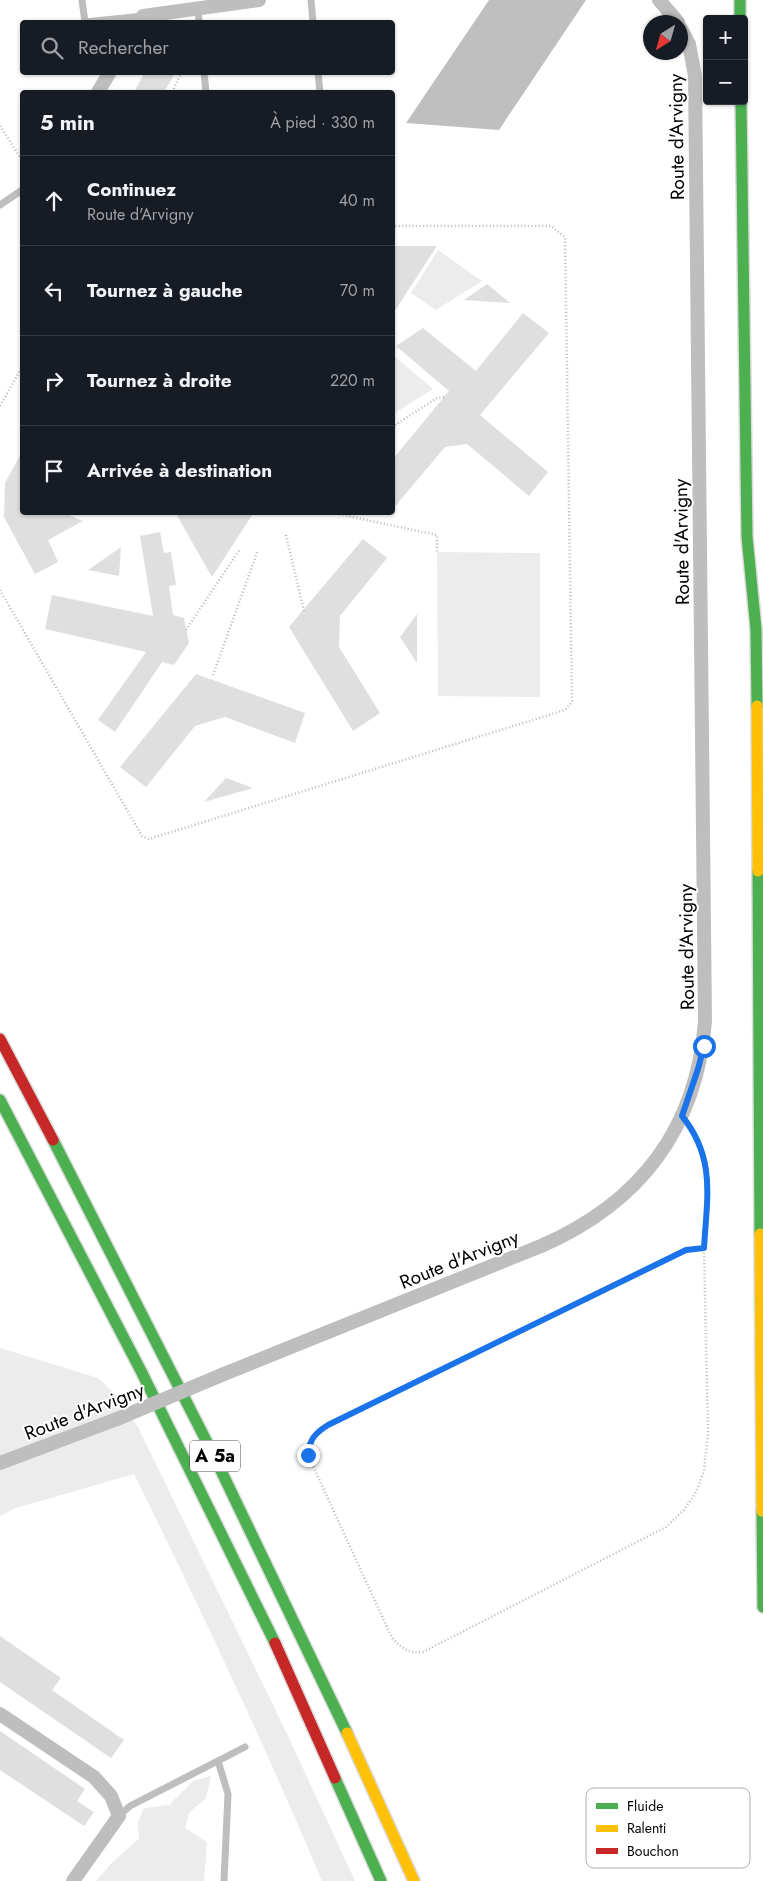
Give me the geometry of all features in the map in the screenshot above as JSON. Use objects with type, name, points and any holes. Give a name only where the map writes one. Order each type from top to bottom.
[{"type":"main road","points":[[740,0],[740,15]]},
{"type":"main road","points":[[741,105],[747,537],[756,629],[763,1607]]},
{"type":"main road","points":[[756,629],[762,565]]},
{"type":"main road","name":"A 5a","points":[[0,1039],[108,1242],[226,1478],[354,1746],[414,1881]]},
{"type":"main road","name":"A 5a","points":[[0,1100],[90,1269],[189,1465],[276,1648],[381,1881]]},
{"type":"street","points":[[141,19],[199,16],[259,0]]},
{"type":"street","points":[[660,0],[672,15]]},
{"type":"street","name":"Route d'Arvigny","points":[[0,1463],[116,1418],[576,1230],[605,1211],[643,1177],[660,1155],[682,1116],[698,1069],[706,1020],[695,76],[688,42]]},
{"type":"street","points":[[99,90],[108,75]]},
{"type":"street","points":[[0,1714],[94,1777],[111,1796],[119,1816],[73,1881]]},
{"type":"lane","points":[[82,0],[85,20]]},
{"type":"lane","points":[[311,0],[313,20]]},
{"type":"lane","points":[[122,20],[141,19]]},
{"type":"lane","points":[[204,75],[206,90]]},
{"type":"lane","points":[[318,75],[320,90]]},
{"type":"lane","points":[[0,205],[20,191]]},
{"type":"lane","points":[[119,1816],[130,1806],[245,1747]]},
{"type":"lane","points":[[218,1761],[228,1794],[224,1881]]},
{"type":"path","points":[[173,90],[180,75]]},
{"type":"path","points":[[0,126],[20,157]]},
{"type":"path","points":[[0,590],[142,836],[149,839],[565,710],[572,702],[565,237],[552,226],[395,226]]},
{"type":"path","points":[[0,406],[20,371]]},
{"type":"path","points":[[395,425],[437,398],[444,397]]},
{"type":"path","points":[[342,515],[437,536],[437,552]]},
{"type":"path","points":[[286,535],[304,611]]},
{"type":"path","points":[[186,630],[240,549]]},
{"type":"path","points":[[213,675],[258,550]]},
{"type":"path","points":[[682,1116],[702,1148],[707,1169],[704,1248],[708,1432],[704,1471],[696,1492],[684,1510],[666,1527],[423,1652],[412,1653],[401,1647],[392,1638],[308,1455],[308,1445],[315,1434],[328,1425],[686,1250],[704,1248]]},
{"type":"shaded area","points":[[489,0],[586,0],[499,130],[406,123]]},
{"type":"shaded area","points":[[438,250],[482,281],[436,310],[411,293]]},
{"type":"shaded area","points":[[395,357],[433,389],[395,413]]},
{"type":"shaded area","points":[[437,552],[540,553],[540,697],[438,696]]},
{"type":"shaded area","points":[[0,1348],[98,1378],[116,1395],[138,1427],[288,1736],[355,1881],[322,1881],[231,1676],[134,1474],[16,1508],[0,1516]]},
{"type":"shaded area","points":[[211,1776],[206,1798],[189,1813],[185,1828],[207,1842],[204,1881],[96,1881],[139,1838],[138,1822],[144,1808],[169,1805],[193,1781]]},
{"type":"building","points":[[143,75],[174,75],[165,90],[135,90]]},
{"type":"building","points":[[395,246],[437,246],[395,310]]},
{"type":"building","points":[[487,284],[510,303],[464,300]]},
{"type":"building","points":[[523,313],[549,333],[480,415],[548,472],[529,496],[467,444],[445,447],[395,506],[395,456],[449,391],[396,346],[423,328],[476,371]]},
{"type":"building","points":[[20,456],[20,515],[69,515],[83,521],[48,540],[58,562],[35,574],[4,517],[5,483]]},
{"type":"building","points":[[177,515],[252,515],[212,577]]},
{"type":"building","points":[[160,532],[164,553],[171,552],[176,585],[169,586],[173,615],[184,618],[189,643],[174,665],[162,662],[115,732],[98,720],[146,652],[45,629],[52,595],[153,616],[140,536]]},
{"type":"building","points":[[363,539],[387,558],[340,616],[339,647],[380,713],[353,731],[289,627]]},
{"type":"building","points":[[121,547],[119,576],[88,570]]},
{"type":"building","points":[[417,614],[417,663],[400,637]]},
{"type":"building","points":[[196,674],[305,713],[295,743],[225,717],[195,726],[146,787],[120,767]]},
{"type":"building","points":[[226,778],[253,788],[204,802]]},
{"type":"building","points":[[0,1636],[61,1678],[52,1690],[124,1740],[111,1758],[0,1682]]},
{"type":"building","points":[[0,1731],[85,1789],[77,1801],[94,1812],[84,1826],[0,1770]]},
{"type":"traffic: fast","points":[[740,0],[740,15]]},
{"type":"traffic: fast","points":[[741,105],[747,537],[756,629],[757,706]]},
{"type":"traffic: fast","points":[[758,871],[760,1234]]},
{"type":"traffic: fast","points":[[0,1100],[141,1371],[275,1643]]},
{"type":"traffic: fast","points":[[53,1140],[214,1456],[347,1733]]},
{"type":"traffic: fast","points":[[762,1511],[763,1607]]},
{"type":"traffic: fast","points":[[335,1778],[381,1881]]},
{"type":"traffic: slow","points":[[757,706],[758,871]]},
{"type":"traffic: slow","points":[[760,1234],[762,1511]]},
{"type":"traffic: slow","points":[[347,1733],[414,1881]]},
{"type":"traffic: jam","points":[[0,1039],[53,1140]]},
{"type":"traffic: jam","points":[[275,1643],[335,1778]]},
{"type":"route","points":[[308,1455],[308,1445],[315,1434],[328,1425],[686,1250],[704,1248],[707,1169],[702,1148],[682,1116],[704,1046]]}]
